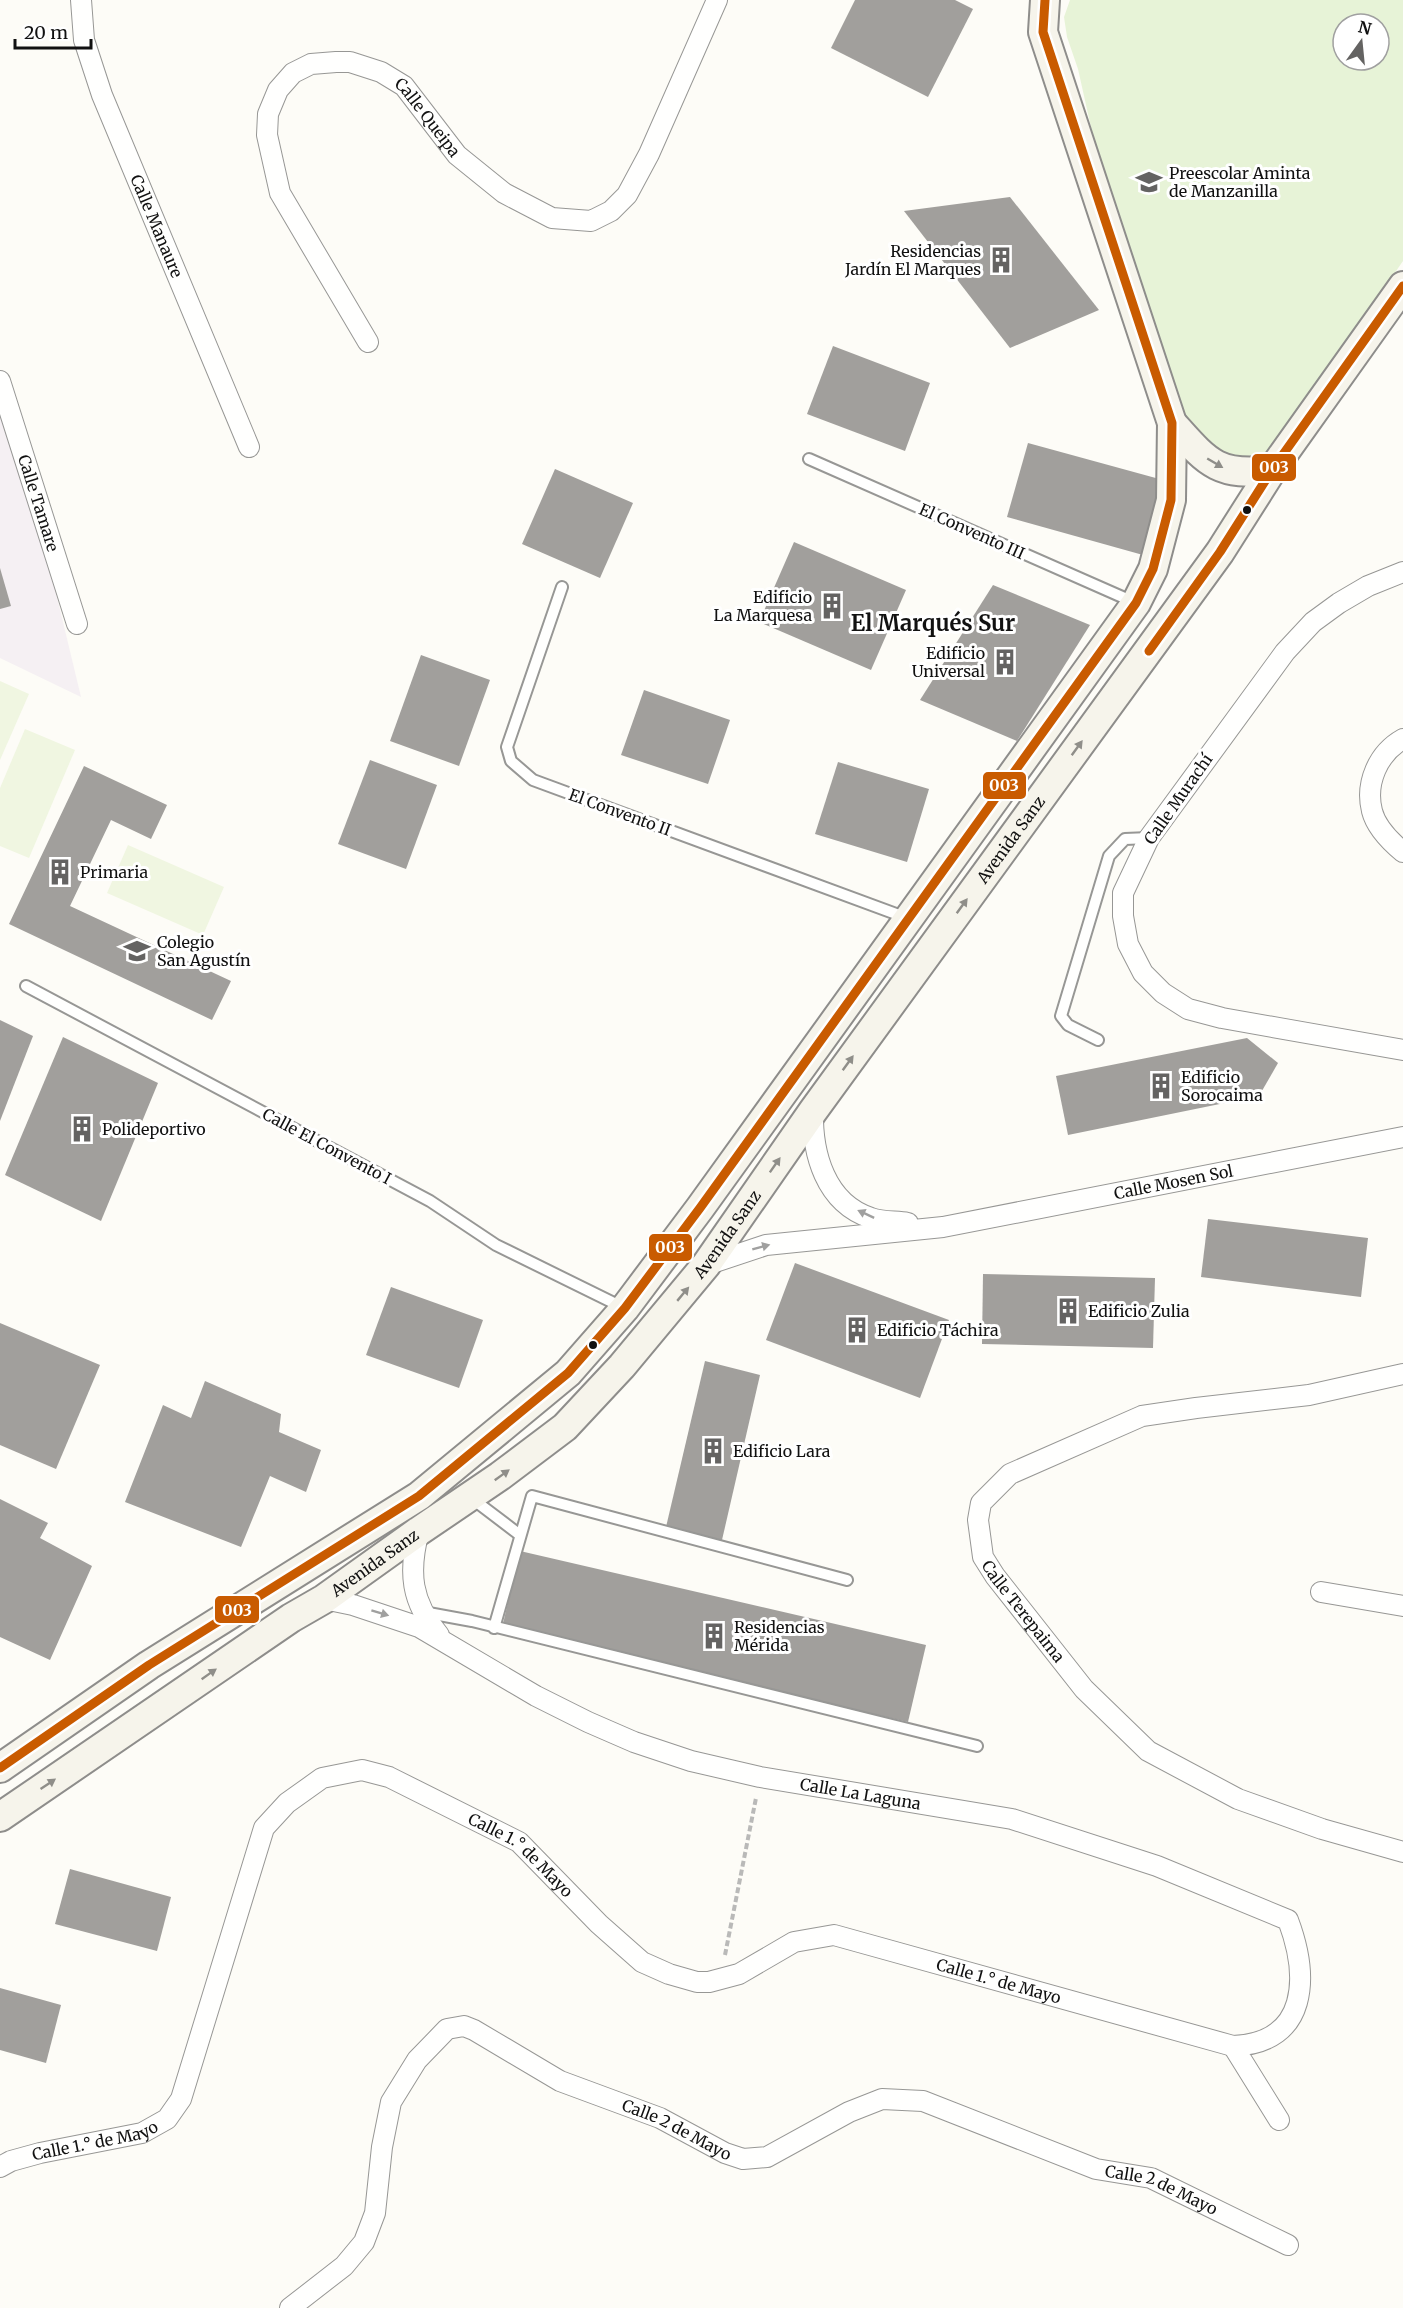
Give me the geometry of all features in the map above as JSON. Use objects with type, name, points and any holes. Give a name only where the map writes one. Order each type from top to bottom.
[{"type":"street","name":"Calle Manaure","points":[[81,0],[84,40],[102,95],[249,447]]},
{"type":"street","name":"Calle Queipa","points":[[368,342],[280,193],[267,135],[268,114],[278,90],[293,74],[311,64],[336,62],[350,62],[381,72],[404,86],[457,155],[504,193],[552,218],[591,221],[611,211],[627,195],[649,154],[717,0]]},
{"type":"street","points":[[1033,0],[1043,32]]},
{"type":"street","name":"Avenida Sanz","points":[[0,1768],[149,1665],[419,1496],[568,1373],[626,1308],[1136,603],[1153,570],[1171,500],[1172,423],[1043,32],[1045,0]]},
{"type":"street","name":"Avenida Sanz","points":[[0,1817],[291,1618],[324,1599],[500,1476],[572,1419],[622,1366],[706,1265],[813,1111],[1220,552],[1272,470],[1403,286]]},
{"type":"street","name":"Calle Tamare","points":[[0,381],[77,624]]},
{"type":"street","name":"Avenida Sanz","points":[[1172,423],[1211,462],[1227,470],[1246,473],[1272,470]]},
{"type":"street","name":"Calle Murachí","points":[[1403,572],[1368,586],[1339,603],[1313,622],[1285,652],[1149,838],[1123,893],[1123,916],[1128,944],[1143,973],[1163,993],[1188,1009],[1222,1018],[1403,1050]]},
{"type":"street","points":[[1403,739],[1394,743],[1377,764],[1370,787],[1372,813],[1384,834],[1403,852]]},
{"type":"street","name":"Calle Mosen Sol","points":[[813,1111],[812,1135],[821,1170],[841,1199],[871,1218],[944,1227]]},
{"type":"street","name":"Calle Mosen Sol","points":[[706,1265],[766,1245],[944,1227],[1403,1137]]},
{"type":"street","name":"Calle Terepaima","points":[[1403,1374],[1309,1395],[1196,1407],[1142,1416],[1010,1474],[981,1503],[978,1520],[983,1557],[995,1576],[1084,1689],[1148,1752],[1238,1800],[1323,1829],[1403,1852]]},
{"type":"street","name":"Calle La Laguna","points":[[419,1531],[412,1570],[414,1590],[429,1623],[445,1642]]},
{"type":"street","points":[[1321,1592],[1403,1606]]},
{"type":"street","name":"Calle La Laguna","points":[[324,1599],[387,1615],[419,1627],[536,1696],[588,1722],[634,1742],[691,1761],[760,1777],[1012,1819],[1157,1866],[1288,1920],[1295,1938],[1301,1980],[1298,2003],[1293,2017],[1282,2030],[1268,2038],[1233,2046]]},
{"type":"street","name":"Calle 1.° de Mayo","points":[[0,2167],[10,2161],[40,2153],[142,2133],[167,2119],[181,2099],[264,1828],[287,1803],[322,1778],[362,1770],[389,1777],[519,1842],[599,1924],[642,1962],[669,1974],[697,1982],[710,1982],[739,1974],[794,1942],[834,1935],[1233,2046]]},
{"type":"street","name":"Calle 2 de Mayo","points":[[290,2308],[344,2266],[364,2242],[375,2213],[382,2146],[392,2102],[417,2060],[447,2029],[464,2026],[560,2081],[660,2118],[725,2153],[743,2158],[767,2157],[849,2112],[882,2099],[923,2101],[1096,2169],[1151,2178],[1288,2245]]},
{"type":"street","points":[[1233,2046],[1279,2120]]},
{"type":"lane","name":"El Convento III","points":[[809,459],[1136,603]]},
{"type":"lane","name":"El Convento II","points":[[562,587],[507,747],[511,761],[534,780],[907,918]]},
{"type":"lane","points":[[1098,1040],[1068,1025],[1061,1016],[1108,856],[1125,839],[1149,838]]},
{"type":"lane","name":"Calle El Convento I","points":[[26,986],[430,1201],[495,1245],[626,1308]]},
{"type":"lane","points":[[494,1628],[530,1499],[536,1496],[847,1580]]},
{"type":"lane","points":[[470,1497],[520,1536]]},
{"type":"lane","points":[[423,1612],[977,1746]]},
{"type":"path","points":[[720,1979],[760,1777]]},
{"type":"shaded area","points":[[0,388],[43,539],[81,697],[0,658]]},
{"type":"green space","points":[[1070,0],[1403,0],[1403,261],[1289,426],[1268,461],[1248,470],[1189,431],[1107,199],[1078,69],[1067,37],[1064,17]]},
{"type":"green space","points":[[0,681],[29,694],[0,760]]},
{"type":"green space","points":[[25,729],[75,750],[29,858],[0,846],[0,788]]},
{"type":"green space","points":[[128,845],[224,887],[203,935],[107,893]]},
{"type":"building","points":[[855,0],[955,0],[973,9],[928,97],[831,48]]},
{"type":"building","name":"Residencias Jardín El Marques","points":[[1010,197],[1099,310],[1010,348],[904,211]]},
{"type":"building","points":[[833,346],[930,383],[905,451],[807,414]]},
{"type":"building","points":[[1028,443],[1163,480],[1143,555],[1007,517]]},
{"type":"building","points":[[555,469],[633,503],[600,578],[522,544]]},
{"type":"building","name":"Edificio La Marquesa","points":[[794,542],[906,590],[871,670],[759,622]]},
{"type":"building","points":[[0,568],[11,606],[0,609]]},
{"type":"building","name":"Edificio Universal","points":[[993,585],[1090,625],[1017,741],[920,700]]},
{"type":"building","points":[[421,655],[490,680],[459,766],[390,741]]},
{"type":"building","points":[[644,690],[730,720],[708,784],[621,755]]},
{"type":"building","points":[[370,760],[437,785],[406,869],[338,844]]},
{"type":"building","points":[[838,762],[929,789],[907,862],[815,834]]},
{"type":"building","name":"Primaria","points":[[84,766],[167,805],[151,839],[111,820],[70,906],[231,981],[212,1020],[9,924]]},
{"type":"building","points":[[0,1020],[33,1036],[0,1121]]},
{"type":"building","name":"Polideportivo","points":[[63,1037],[158,1083],[101,1221],[5,1175]]},
{"type":"building","name":"Edificio Sorocaima","points":[[1247,1038],[1278,1063],[1259,1096],[1068,1135],[1056,1076]]},
{"type":"building","points":[[1208,1219],[1368,1238],[1361,1297],[1201,1277]]},
{"type":"building","name":"Edificio Táchira","points":[[795,1263],[949,1320],[920,1398],[766,1340]]},
{"type":"building","name":"Edificio Zulia","points":[[983,1274],[1155,1278],[1153,1348],[982,1344]]},
{"type":"building","points":[[391,1287],[483,1320],[459,1388],[366,1355]]},
{"type":"building","points":[[0,1323],[100,1365],[56,1469],[0,1445]]},
{"type":"building","name":"Edificio Lara","points":[[705,1361],[760,1375],[722,1540],[666,1527]]},
{"type":"building","points":[[205,1381],[281,1414],[279,1432],[321,1450],[306,1492],[270,1476],[241,1547],[125,1502],[163,1405],[191,1418]]},
{"type":"building","points":[[0,1499],[48,1523],[40,1538],[92,1566],[50,1660],[0,1637]]},
{"type":"building","name":"Residencias Mérida","points":[[520,1551],[926,1645],[908,1722],[502,1628]]},
{"type":"building","points":[[70,1869],[171,1897],[157,1951],[55,1924]]},
{"type":"building","points":[[0,1988],[61,2005],[46,2063],[0,2050]]},
{"type":"transit line","name":"003","points":[[0,1768],[149,1665],[419,1496],[568,1373],[625,1308],[700,1208],[1136,603],[1153,569],[1171,500],[1172,423],[1043,32],[1045,0]]},
{"type":"transit line","name":"003","points":[[1149,651],[1220,552],[1272,470],[1403,286]]},
{"type":"place","name":"Preescolar Aminta de Manzanilla","points":[[1149,182]]},
{"type":"place","name":"Residencias Jardín El Marques","points":[[1001,260]]},
{"type":"place","name":"Edificio La Marquesa","points":[[832,606]]},
{"type":"place","name":"Edificio Universal","points":[[1005,662]]},
{"type":"place","name":"Primaria","points":[[60,872]]},
{"type":"place","name":"Colegio San Agustín","points":[[137,951]]},
{"type":"place","name":"Edificio Sorocaima","points":[[1161,1086]]},
{"type":"place","name":"Polideportivo","points":[[82,1129]]},
{"type":"place","name":"Edificio Zulia","points":[[1068,1311]]},
{"type":"place","name":"Edificio Táchira","points":[[857,1330]]},
{"type":"place","name":"Edificio Lara","points":[[713,1451]]},
{"type":"place","name":"Residencias Mérida","points":[[714,1636]]},
{"type":"district","name":"El Marqués Sur","points":[[933,623]]}]
